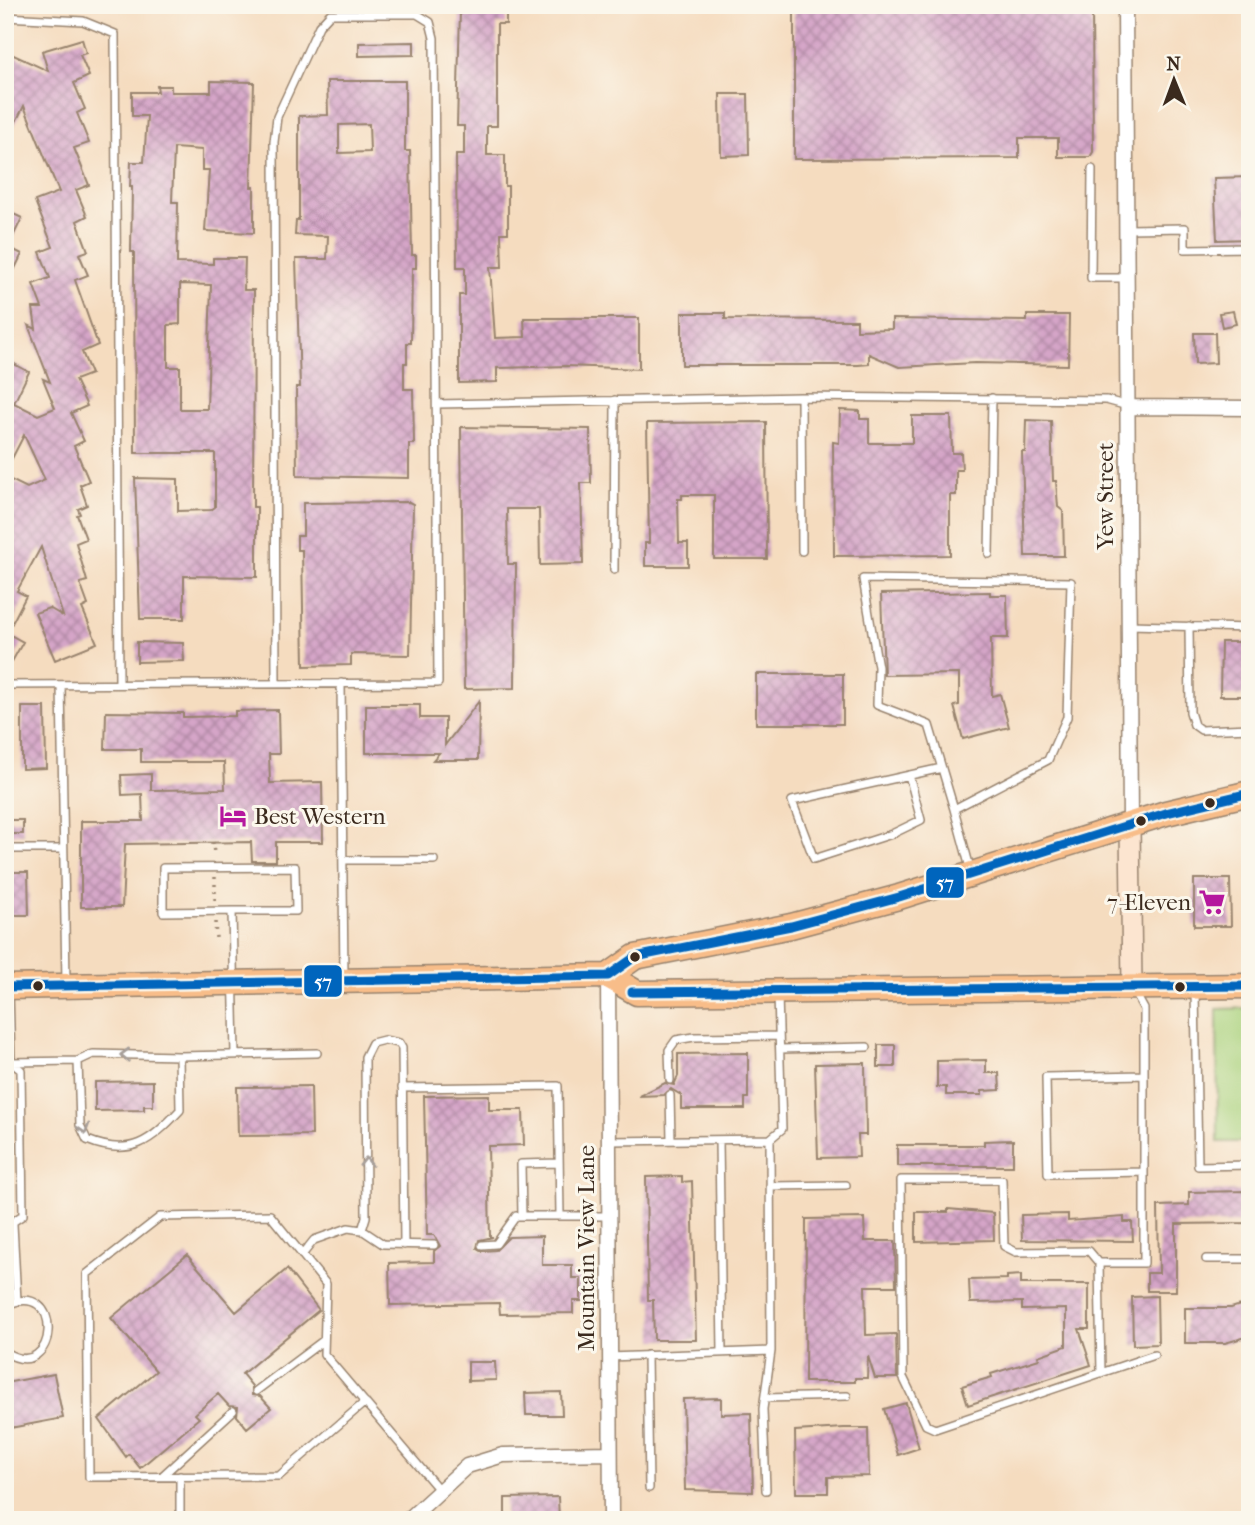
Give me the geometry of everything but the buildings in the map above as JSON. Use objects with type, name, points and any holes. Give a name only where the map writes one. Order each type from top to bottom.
[{"type":"highway","points":[[608,976],[635,957],[791,926],[1129,825],[1250,793]]},
{"type":"highway","points":[[7,987],[608,976],[638,993],[1250,986]]},
{"type":"street","name":"Yew Street","points":[[1125,5],[1132,987]]},
{"type":"street","points":[[1129,407],[1250,408]]},
{"type":"street","name":"Mountain View Lane","points":[[608,976],[611,1520]]},
{"type":"street","points":[[408,1520],[467,1466],[503,1455],[609,1453]]},
{"type":"lane","points":[[5,685],[341,684],[438,683],[435,38],[430,22],[417,14],[330,14],[319,26],[277,117],[274,142],[276,684]]},
{"type":"lane","points":[[5,16],[83,21],[115,34],[119,684]]},
{"type":"lane","points":[[1092,169],[1091,278],[1128,278]]},
{"type":"lane","points":[[1128,229],[1185,228],[1185,249],[1250,248]]},
{"type":"lane","points":[[437,404],[800,397],[1106,400],[1129,407]]},
{"type":"lane","points":[[800,397],[802,551]]},
{"type":"lane","points":[[989,554],[992,398]]},
{"type":"lane","points":[[614,570],[615,400]]},
{"type":"lane","points":[[954,809],[1048,760],[1067,717],[1071,582],[863,579],[878,667],[877,705],[929,725],[972,873]]},
{"type":"lane","points":[[1129,625],[1250,628]]},
{"type":"lane","points":[[1189,626],[1190,712],[1194,725],[1201,730],[1250,727]]},
{"type":"lane","points":[[341,684],[344,981]]},
{"type":"lane","points":[[61,685],[66,986]]},
{"type":"lane","points":[[909,775],[921,820],[892,834],[814,859],[792,801],[909,775],[942,768]]},
{"type":"lane","points":[[5,849],[64,849]]},
{"type":"lane","points":[[343,860],[434,860]]},
{"type":"lane","points":[[295,867],[296,911],[232,911],[163,912],[163,868],[295,867]]},
{"type":"lane","points":[[232,911],[235,1055]]},
{"type":"lane","points":[[7,987],[8,1065]]},
{"type":"lane","points":[[1099,1263],[1144,1263],[1144,1009],[1132,987]]},
{"type":"lane","points":[[1195,987],[1198,1166],[1250,1165]]},
{"type":"lane","points":[[609,1141],[770,1139],[782,1129],[778,992]]},
{"type":"lane","points":[[670,1080],[669,1050],[676,1040],[694,1037],[779,1036]]},
{"type":"lane","points":[[362,1230],[366,1217],[365,1057],[372,1043],[384,1040],[399,1042],[404,1245]]},
{"type":"lane","points":[[780,1049],[867,1047]]},
{"type":"lane","points":[[8,1065],[78,1061],[93,1055],[317,1053]]},
{"type":"lane","points":[[78,1061],[82,1133],[87,1140],[96,1144],[133,1145],[151,1140],[180,1110],[179,1056]]},
{"type":"lane","points":[[5,1227],[13,1224],[23,1214],[22,1070],[8,1065]]},
{"type":"lane","points":[[1144,1075],[1046,1077],[1048,1174],[1144,1172]]},
{"type":"lane","points":[[402,1088],[558,1086],[560,1216]]},
{"type":"lane","points":[[670,1095],[671,1140]]},
{"type":"lane","points":[[766,1490],[765,1398],[772,1352],[770,1139]]},
{"type":"lane","points":[[719,1140],[722,1353]]},
{"type":"lane","points":[[522,1216],[521,1164],[559,1163]]},
{"type":"lane","points":[[1101,1373],[1099,1263],[1089,1251],[1016,1252],[1004,1245],[1002,1180],[901,1180],[902,1377],[926,1425],[935,1429],[1101,1373],[1154,1355]]},
{"type":"lane","points":[[770,1186],[846,1185]]},
{"type":"lane","points":[[365,1402],[279,1476],[89,1477],[87,1274],[160,1217],[270,1215],[326,1284],[324,1354],[365,1402],[440,1491]]},
{"type":"lane","points":[[5,1216],[13,1224],[17,1301]]},
{"type":"lane","points":[[482,1245],[496,1244],[516,1216],[609,1216]]},
{"type":"lane","points":[[302,1255],[314,1240],[327,1233],[348,1228],[362,1230],[383,1244],[434,1245]]},
{"type":"lane","points":[[1206,1259],[1250,1259]]},
{"type":"lane","points":[[5,1306],[17,1301],[37,1305],[45,1312],[50,1333],[47,1343],[30,1356],[19,1357],[5,1352]]},
{"type":"lane","points":[[257,1391],[324,1340]]},
{"type":"lane","points":[[609,1357],[772,1352]]},
{"type":"lane","points":[[647,1355],[649,1488]]},
{"type":"lane","points":[[765,1398],[847,1396]]},
{"type":"lane","points":[[162,1476],[233,1411]]},
{"type":"lane","points":[[180,1476],[180,1520]]},
{"type":"path","points":[[214,842],[216,938]]},
{"type":"green space","points":[[1250,1008],[1250,1142],[1218,1142],[1217,1009]]},
{"type":"transit line","name":"57","points":[[5,987],[608,976],[635,957],[791,926],[899,897],[1166,813],[1250,793]]},
{"type":"transit line","name":"57","points":[[632,992],[1250,986]]},
{"type":"place","name":"Best Western","points":[[233,816]]},
{"type":"place","name":"7-Eleven","points":[[1212,902]]}]
